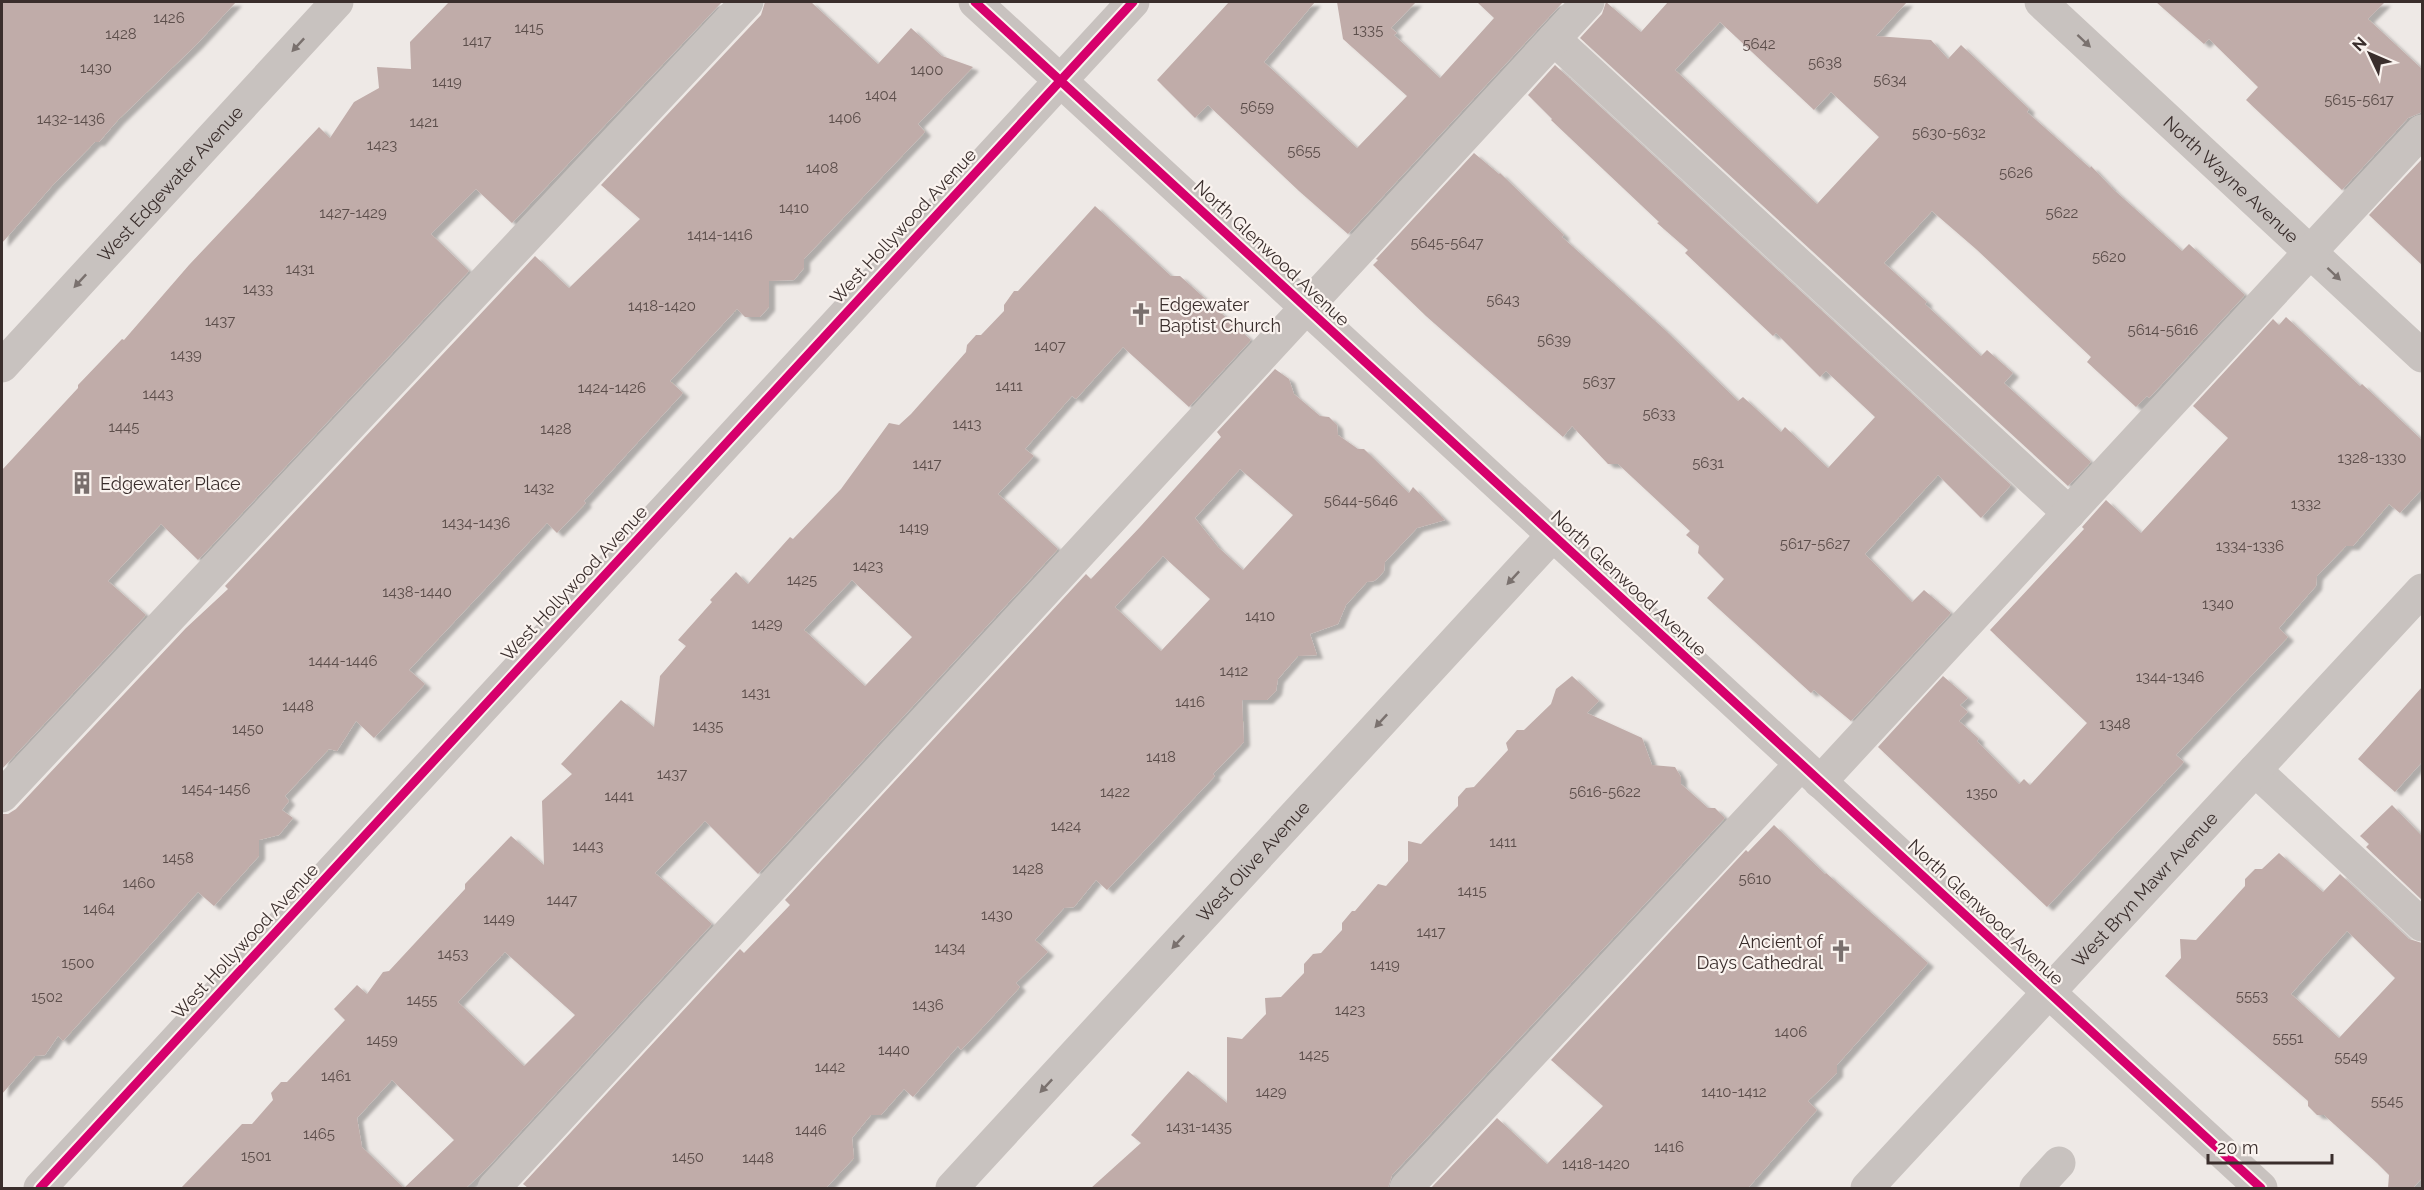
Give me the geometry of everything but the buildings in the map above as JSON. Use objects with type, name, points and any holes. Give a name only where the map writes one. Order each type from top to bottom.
[{"type":"street","name":"West Edgewater Avenue","points":[[2,366],[337,2]]},
{"type":"street","points":[[2,796],[747,2]]},
{"type":"street","name":"North Glenwood Avenue","points":[[975,2],[2261,1188]]},
{"type":"street","name":"West Hollywood Avenue","points":[[40,1188],[1133,2]]},
{"type":"street","points":[[494,1188],[1588,2]]},
{"type":"street","name":"North Wayne Avenue","points":[[2041,2],[2422,356]]},
{"type":"street","points":[[1554,39],[2069,513]]},
{"type":"street","points":[[1406,1188],[1811,773],[2069,513],[2422,130]]},
{"type":"street","name":"West Olive Avenue","points":[[952,1188],[1553,535]]},
{"type":"street","name":"West Bryn Mawr Avenue","points":[[1867,1188],[2422,590]]},
{"type":"street","points":[[2255,770],[2422,925]]},
{"type":"street","points":[[2036,1188],[2059,1163]]},
{"type":"cycle path","points":[[975,2],[2261,1188]]},
{"type":"cycle path","points":[[40,1188],[1133,2]]},
{"type":"place","name":"Edgewater Baptist Church","points":[[1141,314]]},
{"type":"place","name":"Edgewater Place","points":[[82,483]]},
{"type":"place","name":"Ancient of Days Cathedral","points":[[1841,951]]}]
